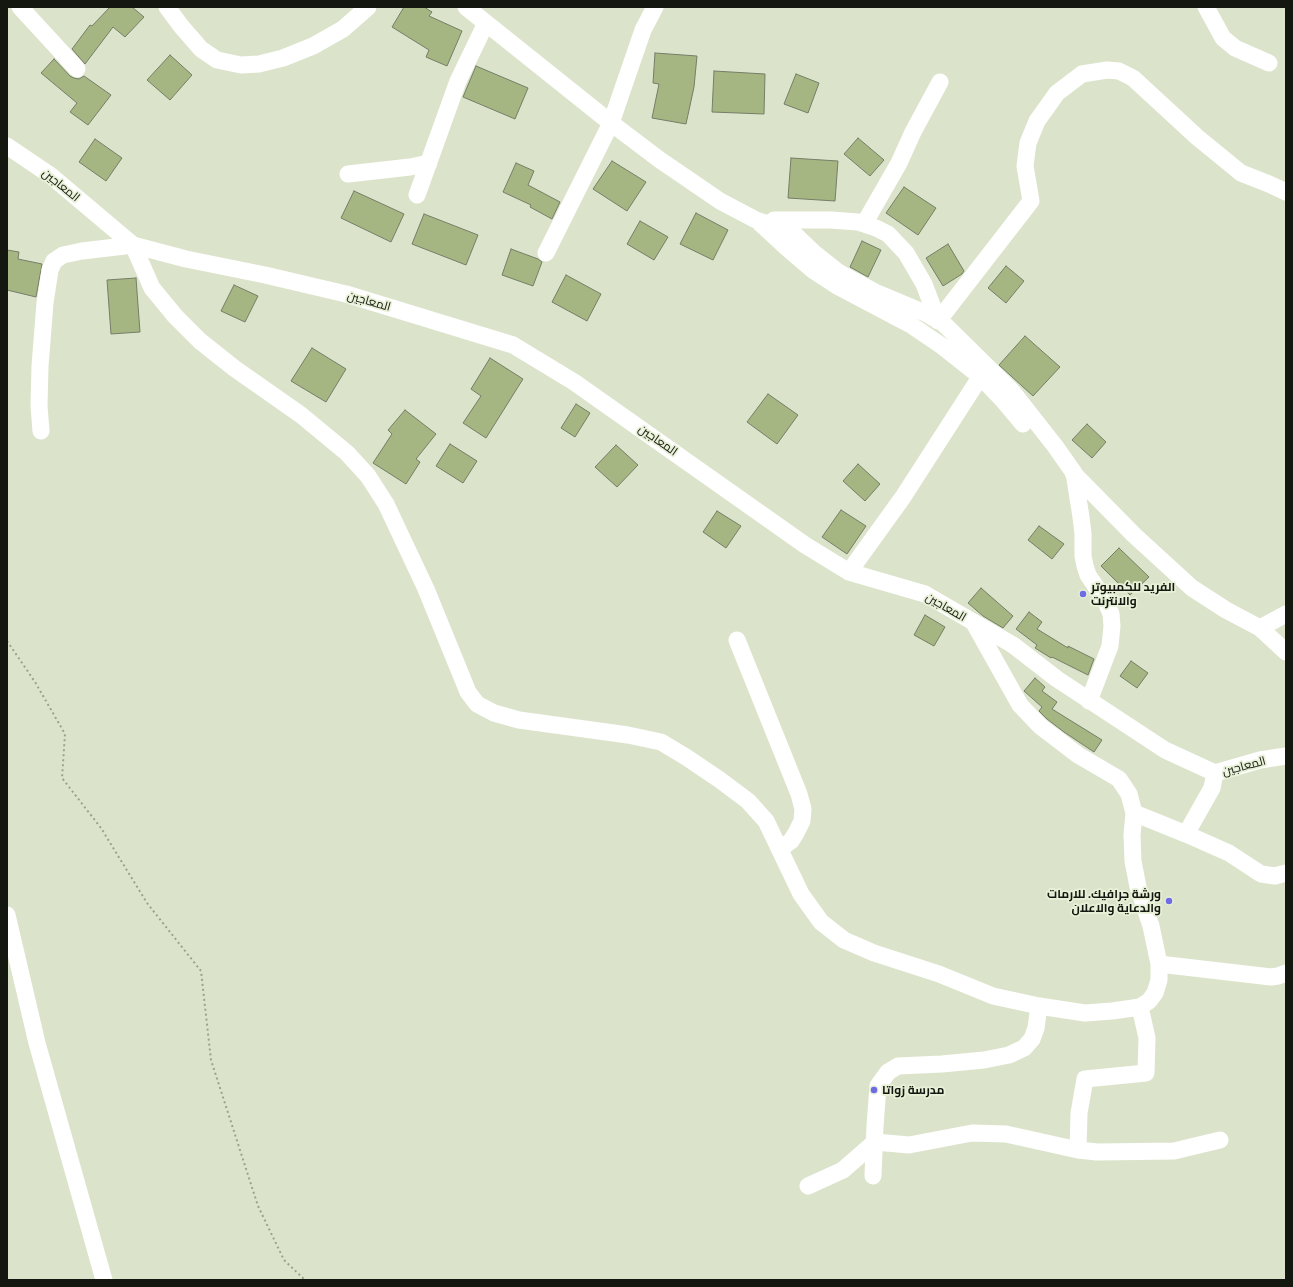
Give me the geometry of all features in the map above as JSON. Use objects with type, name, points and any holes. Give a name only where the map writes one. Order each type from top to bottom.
[{"type":"street","points":[[20,7],[78,69]]},
{"type":"street","points":[[167,7],[181,26],[201,48],[217,60],[242,65],[259,64],[283,58],[313,46],[343,29],[368,7]]},
{"type":"street","points":[[466,7],[611,123],[660,160],[720,201],[756,220],[791,231],[814,253],[838,272],[875,292],[925,313],[944,324],[958,337],[1002,399],[1046,451],[1074,473],[1134,535],[1192,588],[1226,610],[1260,628],[1286,652]]},
{"type":"street","points":[[546,253],[611,123],[643,30],[655,7]]},
{"type":"street","points":[[1206,7],[1223,38],[1235,48],[1270,63]]},
{"type":"street","points":[[417,195],[458,81],[486,23]]},
{"type":"street","points":[[938,321],[1031,201],[1025,166],[1028,143],[1037,121],[1057,93],[1082,74],[1107,70],[1120,71],[1133,78],[1197,137],[1241,173],[1286,192]]},
{"type":"street","points":[[864,224],[899,163],[913,132],[940,82]]},
{"type":"street","name":"المعاجين","points":[[7,146],[50,175],[133,244],[186,259],[265,275],[346,294],[513,345],[574,382],[805,545],[849,572],[926,594],[1014,645],[1056,679],[1165,750],[1215,773],[1260,760],[1286,756]]},
{"type":"street","points":[[348,174],[410,167],[429,163]]},
{"type":"street","points":[[756,220],[831,220],[858,222],[888,234],[906,253],[924,284],[938,321]]},
{"type":"street","points":[[756,220],[814,270],[842,289],[911,325],[983,371]]},
{"type":"street","points":[[41,431],[39,406],[40,366],[45,304],[50,270],[54,261],[64,255],[82,251],[133,244],[152,288],[175,316],[200,341],[234,368],[301,415],[347,453],[368,476],[386,504],[426,589],[455,664],[468,692],[477,704],[494,713],[520,720],[628,735],[661,742],[720,780],[748,801],[766,821],[801,894],[821,922],[844,940],[874,953],[939,974],[993,996],[1039,1006],[1085,1012],[1140,1007],[1149,1001],[1155,993],[1159,980],[1159,964],[1151,926],[1138,887],[1134,868],[1132,835],[1134,813],[1129,794],[1119,778],[1078,755],[1040,726],[1020,705],[974,623]]},
{"type":"street","points":[[849,572],[903,497],[983,371]]},
{"type":"street","points":[[1074,473],[1083,528],[1083,556],[1085,566],[1088,575],[1106,602],[1111,614],[1112,626],[1110,646],[1089,701]]},
{"type":"street","points":[[1260,628],[1286,614]]},
{"type":"street","points":[[737,640],[799,794],[803,808],[802,821],[796,833],[791,841],[780,849]]},
{"type":"street","points":[[1186,834],[1212,788],[1215,773]]},
{"type":"street","points":[[1134,813],[1228,853],[1261,874],[1275,876],[1286,873]]},
{"type":"street","points":[[7,915],[37,1043],[104,1280]]},
{"type":"street","points":[[1159,964],[1272,977],[1286,973]]},
{"type":"street","points":[[873,1176],[878,1086],[888,1072],[898,1066],[984,1060],[1009,1055],[1024,1048],[1032,1039],[1036,1028],[1039,1006]]},
{"type":"street","points":[[1078,1150],[1079,1114],[1085,1078],[1146,1073],[1147,1038],[1140,1007]]},
{"type":"street","points":[[808,1186],[843,1170],[875,1142],[909,1145],[972,1133],[1006,1134],[1078,1150],[1103,1152],[1174,1151],[1220,1140]]},
{"type":"path","points":[[7,641],[35,682],[65,734],[62,778],[101,828],[147,903],[201,972],[211,1060],[258,1206],[284,1260],[305,1280]]},
{"type":"building","points":[[110,7],[132,7],[144,17],[125,37],[113,27],[85,64],[72,49],[90,25],[92,26]]},
{"type":"building","points":[[404,7],[424,7],[432,12],[429,16],[462,31],[447,66],[426,57],[429,50],[392,27]]},
{"type":"building","points":[[655,53],[697,56],[694,87],[686,124],[652,118],[659,84],[653,83]]},
{"type":"building","points":[[170,55],[192,75],[170,100],[147,80]]},
{"type":"building","points":[[54,59],[70,76],[79,79],[84,76],[111,95],[88,125],[70,112],[77,103],[41,73]]},
{"type":"building","points":[[476,66],[528,88],[515,119],[463,97]]},
{"type":"building","points":[[714,71],[765,74],[764,114],[712,112]]},
{"type":"building","points":[[796,74],[819,83],[808,113],[784,104]]},
{"type":"building","points":[[858,138],[884,160],[870,176],[844,154]]},
{"type":"building","points":[[95,139],[122,158],[106,181],[79,162]]},
{"type":"building","points":[[791,158],[838,161],[835,201],[788,198]]},
{"type":"building","points":[[612,161],[646,182],[627,211],[593,189]]},
{"type":"building","points":[[516,163],[534,171],[528,185],[560,202],[552,219],[530,207],[531,205],[503,192]]},
{"type":"building","points":[[904,187],[936,208],[918,235],[886,213]]},
{"type":"building","points":[[354,191],[404,214],[391,242],[341,218]]},
{"type":"building","points":[[696,213],[728,230],[713,260],[680,244]]},
{"type":"building","points":[[424,214],[478,235],[466,265],[412,244]]},
{"type":"building","points":[[640,221],[668,237],[654,260],[627,244]]},
{"type":"building","points":[[862,241],[881,250],[868,277],[850,267]]},
{"type":"building","points":[[948,244],[964,271],[962,274],[943,286],[926,258]]},
{"type":"building","points":[[511,249],[538,259],[542,262],[533,286],[502,275]]},
{"type":"building","points":[[7,250],[19,252],[18,259],[42,264],[36,297],[7,290]]},
{"type":"building","points":[[1006,266],[1024,281],[1006,303],[988,288]]},
{"type":"building","points":[[566,275],[601,294],[587,321],[552,302]]},
{"type":"building","points":[[136,278],[140,332],[111,334],[107,280]]},
{"type":"building","points":[[234,285],[258,296],[245,322],[221,311]]},
{"type":"building","points":[[1025,336],[1060,367],[1033,396],[999,365]]},
{"type":"building","points":[[312,348],[346,369],[326,402],[291,381]]},
{"type":"building","points":[[490,358],[523,379],[486,438],[463,423],[481,396],[471,389]]},
{"type":"building","points":[[768,394],[798,415],[777,444],[747,422]]},
{"type":"building","points":[[576,404],[590,413],[575,437],[561,428]]},
{"type":"building","points":[[405,410],[436,434],[416,459],[420,462],[406,484],[373,463],[392,434],[388,430]]},
{"type":"building","points":[[1087,424],[1106,442],[1092,458],[1072,440]]},
{"type":"building","points":[[450,444],[477,461],[463,483],[436,466]]},
{"type":"building","points":[[616,445],[638,465],[617,487],[595,467]]},
{"type":"building","points":[[858,464],[880,484],[865,501],[843,481]]},
{"type":"building","points":[[841,510],[866,526],[847,554],[822,537]]},
{"type":"building","points":[[717,511],[741,526],[726,548],[703,532]]},
{"type":"building","points":[[1039,526],[1064,544],[1052,559],[1028,540]]},
{"type":"building","points":[[1119,548],[1149,577],[1130,595],[1101,566]]},
{"type":"building","points":[[981,588],[1013,616],[1003,628],[983,616],[968,603]]},
{"type":"building","points":[[1029,612],[1042,622],[1037,629],[1068,648],[1068,646],[1094,659],[1088,675],[1052,657],[1051,658],[1035,648],[1037,645],[1016,629]]},
{"type":"building","points":[[925,615],[945,627],[934,646],[914,635]]},
{"type":"building","points":[[1131,661],[1148,673],[1137,688],[1120,676]]},
{"type":"building","points":[[1035,678],[1045,687],[1042,691],[1057,702],[1052,709],[1102,740],[1094,752],[1064,732],[1039,711],[1042,707],[1024,691]]},
{"type":"place","name":"الفريد للكمبيوتر والانترنت","points":[[1083,594]]},
{"type":"place","name":"ورشة جرافيك. للارمات والدعاية والاعلان","points":[[1169,901]]},
{"type":"place","name":"مدرسة زواتا","points":[[874,1090]]}]
